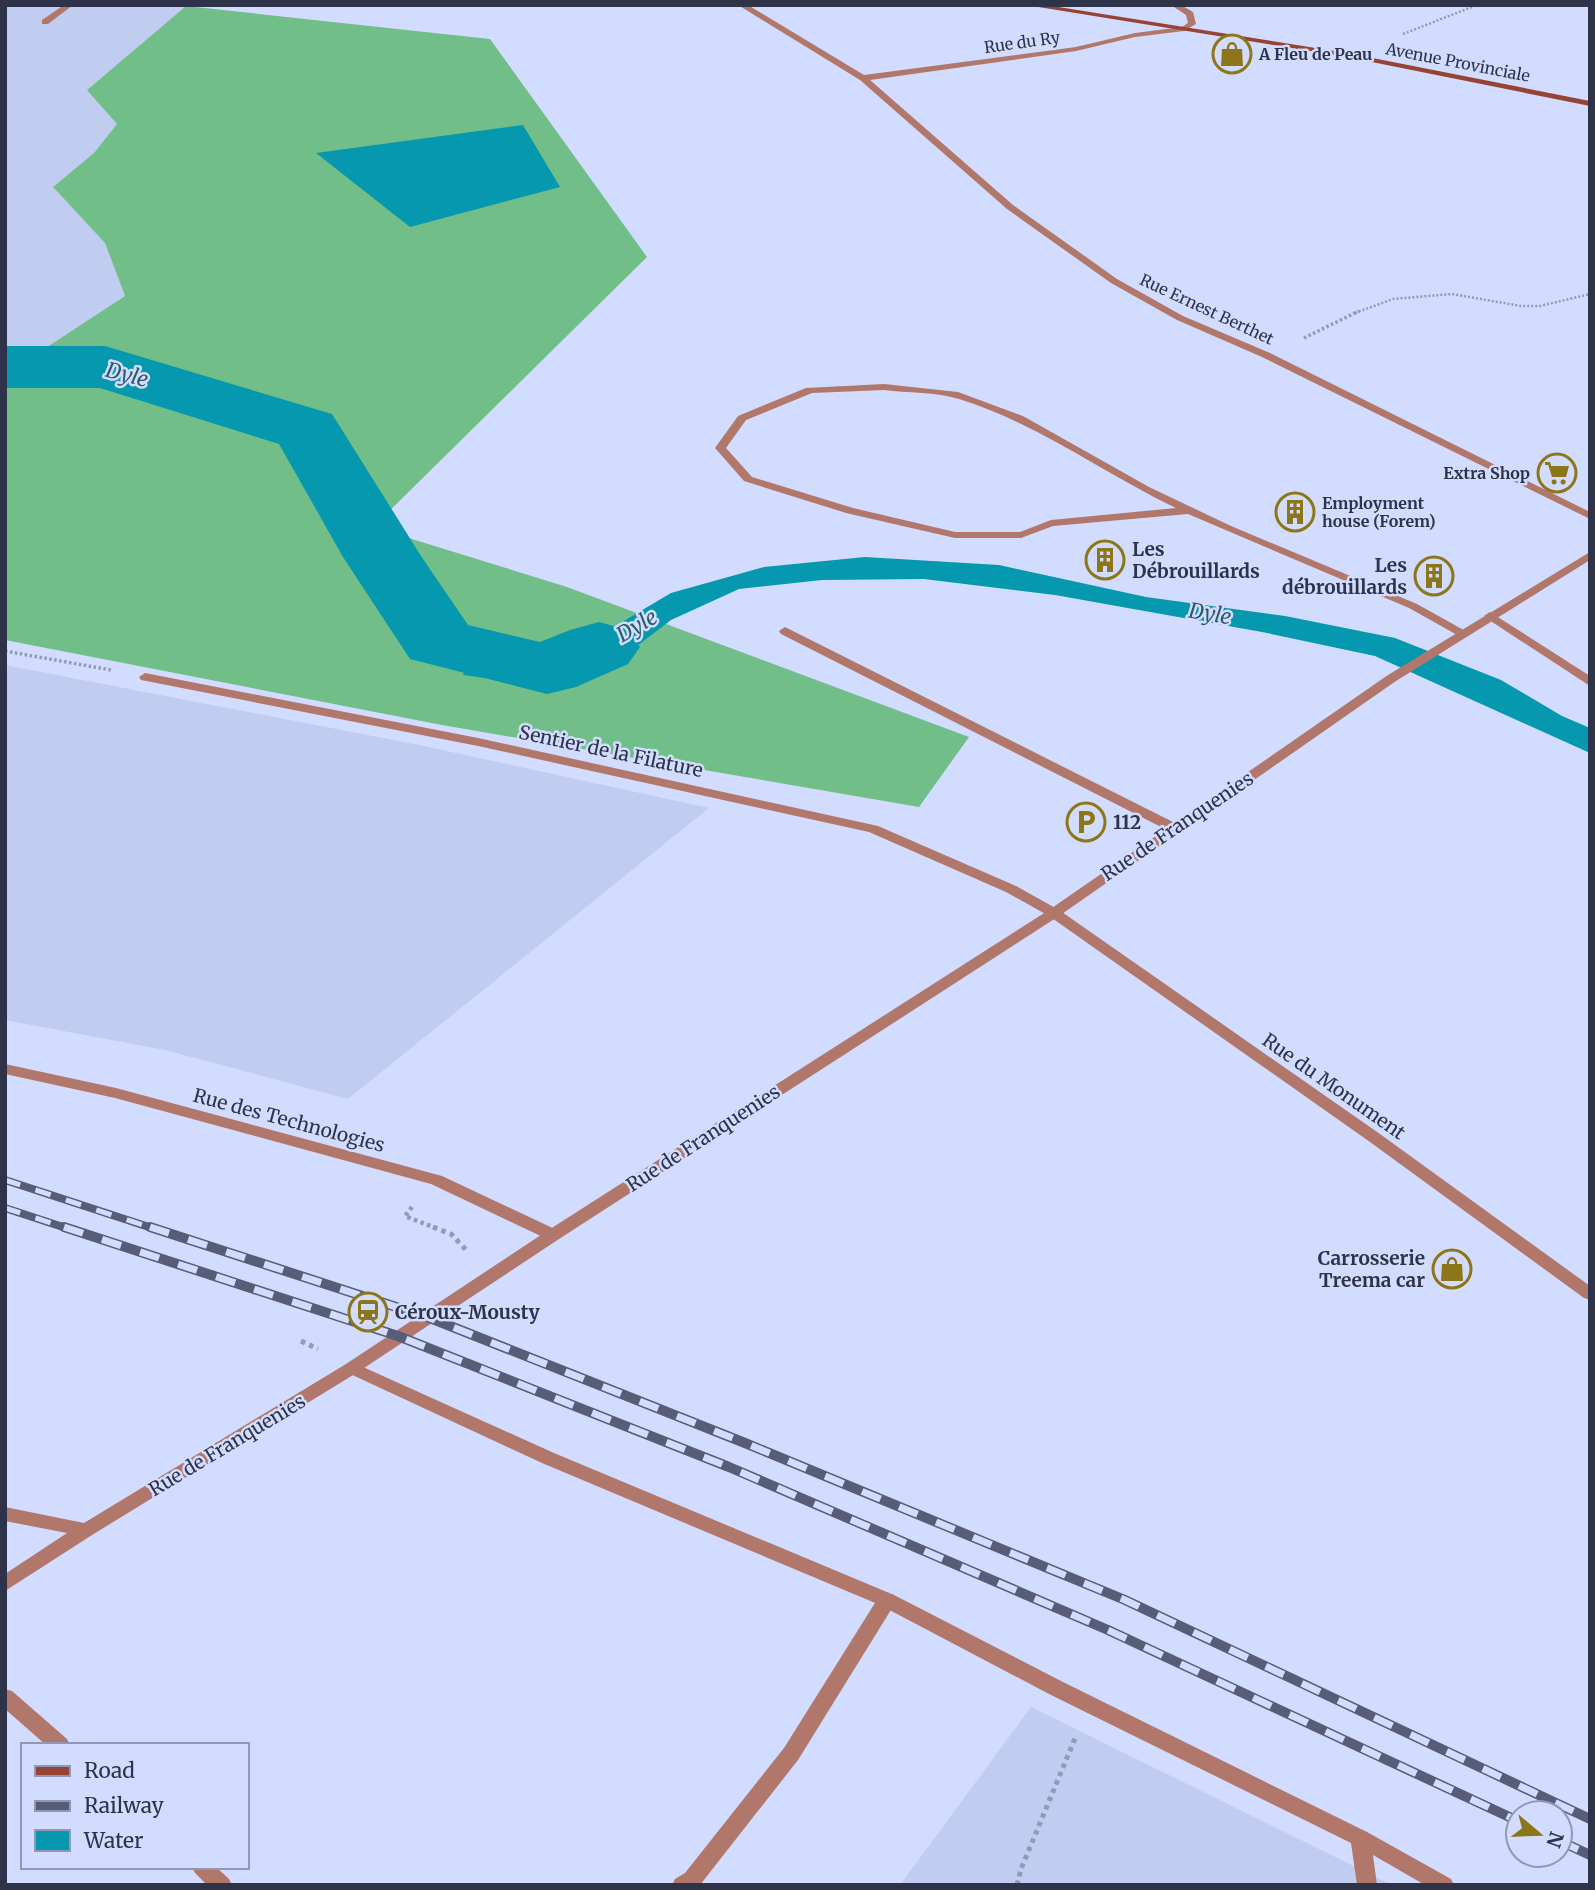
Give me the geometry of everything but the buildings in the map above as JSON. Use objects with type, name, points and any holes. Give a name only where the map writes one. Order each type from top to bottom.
[{"type":"main road","name":"Avenue Provinciale","points":[[1030,5],[1347,55],[1590,104]]},
{"type":"street","points":[[45,22],[69,5]]},
{"type":"street","name":"Rue Ernest Berthet","points":[[742,5],[863,78],[1010,206],[1114,281],[1180,317],[1266,355],[1590,516]]},
{"type":"street","points":[[1175,5],[1190,14],[1192,24],[1184,29]]},
{"type":"street","name":"Rue du Ry","points":[[863,78],[1076,49],[1135,35],[1184,29]]},
{"type":"street","points":[[1190,510],[1051,523],[1021,535],[955,536],[850,511],[748,479],[720,448],[742,418],[810,390],[884,387],[958,395],[1019,418],[1145,489],[1413,606],[1463,633]]},
{"type":"street","name":"Rue de Franquenies","points":[[5,1584],[86,1530],[352,1368],[552,1235],[1054,913],[1392,678],[1590,555]]},
{"type":"street","points":[[1490,616],[1590,682]]},
{"type":"street","points":[[785,631],[1174,828]]},
{"type":"street","name":"Sentier de la Filature","points":[[145,677],[478,742],[873,829],[1011,889],[1054,913]]},
{"type":"street","name":"Rue du Monument","points":[[1054,913],[1590,1294]]},
{"type":"street","name":"Rue des Technologies","points":[[5,1069],[116,1093],[436,1180],[552,1235]]},
{"type":"street","points":[[352,1368],[548,1458],[887,1600],[1089,1704],[1360,1838],[1444,1885]]},
{"type":"street","points":[[5,1514],[86,1530]]},
{"type":"street","points":[[682,1885],[692,1879],[792,1754],[887,1600]]},
{"type":"street","points":[[5,1698],[58,1743]]},
{"type":"street","points":[[1360,1838],[1367,1885]]},
{"type":"street","points":[[204,1869],[222,1885]]},
{"type":"path","points":[[1347,55],[1477,5]]},
{"type":"path","points":[[1266,355],[1367,307],[1393,299],[1452,294],[1521,306],[1540,306],[1590,294]]},
{"type":"path","points":[[5,651],[145,677]]},
{"type":"path","points":[[436,1180],[405,1216],[451,1234],[491,1275]]},
{"type":"path","points":[[1017,1885],[1020,1869],[1089,1704]]},
{"type":"shaded area","points":[[5,5],[186,6],[88,89],[117,124],[94,153],[53,187],[105,243],[125,296],[47,347],[5,346]]},
{"type":"shaded area","points":[[5,665],[419,745],[709,808],[348,1099],[165,1050],[5,1020]]},
{"type":"shaded area","points":[[1031,1707],[1392,1885],[900,1885]]},
{"type":"green space","points":[[186,6],[490,39],[647,257],[373,527],[567,587],[969,737],[919,807],[442,725],[5,640],[5,346],[47,347],[125,296],[105,243],[53,187],[94,153],[117,124],[87,90]]},
{"type":"water","points":[[523,125],[560,187],[410,227],[316,153]]},
{"type":"water","points":[[865,557],[999,565],[1146,597],[1285,616],[1395,638],[1501,680],[1562,716],[1590,728],[1590,753],[1375,656],[1262,632],[1055,595],[924,579],[822,580],[739,589],[671,620],[616,662],[542,686],[463,675],[475,643],[493,651],[532,658],[573,647],[671,593],[764,567]]},
{"type":"waterway","name":"Dyle","points":[[5,367],[105,367],[307,429],[382,557],[439,642],[547,669],[599,647]]},
{"type":"railway","points":[[5,1180],[155,1229]]},
{"type":"railway","points":[[5,1208],[69,1229]]},
{"type":"railway","points":[[64,1227],[398,1336],[729,1467],[1108,1630],[1504,1814]]},
{"type":"railway","points":[[150,1227],[430,1318],[745,1443],[1125,1600],[1590,1819]]},
{"type":"railway","points":[[1574,1848],[1590,1855]]},
{"type":"place","name":"A Fleu de Peau","points":[[1232,54]]},
{"type":"place","name":"Extra Shop","points":[[1557,473]]},
{"type":"place","name":"Employment house (Forem)","points":[[1295,512]]},
{"type":"place","name":"Les Débrouillards","points":[[1105,560]]},
{"type":"place","name":"Les débrouillards","points":[[1434,576]]},
{"type":"place","name":"112","points":[[1086,822]]},
{"type":"place","name":"Carrosserie Treema car","points":[[1452,1269]]},
{"type":"place","name":"Céroux-Mousty","points":[[368,1312]]}]
